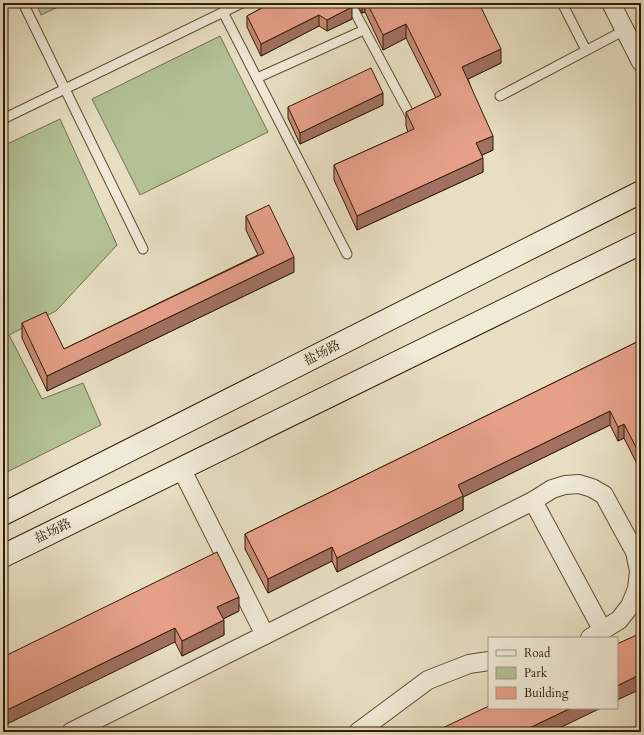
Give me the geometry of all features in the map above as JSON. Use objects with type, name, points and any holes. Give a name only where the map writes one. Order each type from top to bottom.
[{"type":"main road","name":"盐场路","points":[[3,514],[641,192]]},
{"type":"main road","name":"盐场路","points":[[3,556],[641,242]]},
{"type":"street","points":[[611,3],[641,62]]},
{"type":"street","points":[[181,468],[265,635]]},
{"type":"street","points":[[71,732],[532,501],[552,489],[565,485],[579,484],[592,488],[604,495],[635,552],[639,570],[637,589],[630,606],[619,620],[597,634],[532,501]]},
{"type":"street","points":[[358,732],[428,680],[469,664],[488,661]]},
{"type":"lane","points":[[23,3],[143,249]]},
{"type":"lane","points":[[3,118],[242,3]]},
{"type":"lane","points":[[350,3],[410,115]]},
{"type":"lane","points":[[562,3],[586,50]]},
{"type":"lane","points":[[223,12],[347,254]]},
{"type":"lane","points":[[257,78],[364,30]]},
{"type":"lane","points":[[500,96],[625,30]]},
{"type":"green space","points":[[36,3],[66,3],[41,15]]},
{"type":"green space","points":[[220,36],[268,132],[140,195],[92,99]]},
{"type":"green space","points":[[60,119],[117,245],[56,311],[9,335],[42,399],[83,383],[101,425],[3,474],[3,146]]},
{"type":"building","points":[[271,3],[350,3],[352,7],[327,20],[319,15],[261,44],[247,16]]},
{"type":"building","points":[[367,3],[479,3],[501,49],[462,67],[493,136],[476,143],[483,158],[357,216],[334,165],[414,129],[406,112],[441,95],[406,24],[383,35]]},
{"type":"building","points":[[371,68],[383,93],[300,133],[288,107]]},
{"type":"building","points":[[269,205],[294,257],[47,376],[22,323],[46,312],[64,349],[264,253],[246,216]]},
{"type":"building","points":[[641,340],[641,457],[624,424],[618,427],[610,411],[458,485],[463,496],[337,558],[332,547],[268,579],[245,534]]},
{"type":"building","points":[[217,552],[239,597],[217,607],[224,620],[182,641],[175,628],[3,712],[3,657]]},
{"type":"building","points":[[641,633],[641,674],[618,686],[618,644]]},
{"type":"building","points":[[488,706],[488,709],[569,709],[521,732],[434,732]]}]
